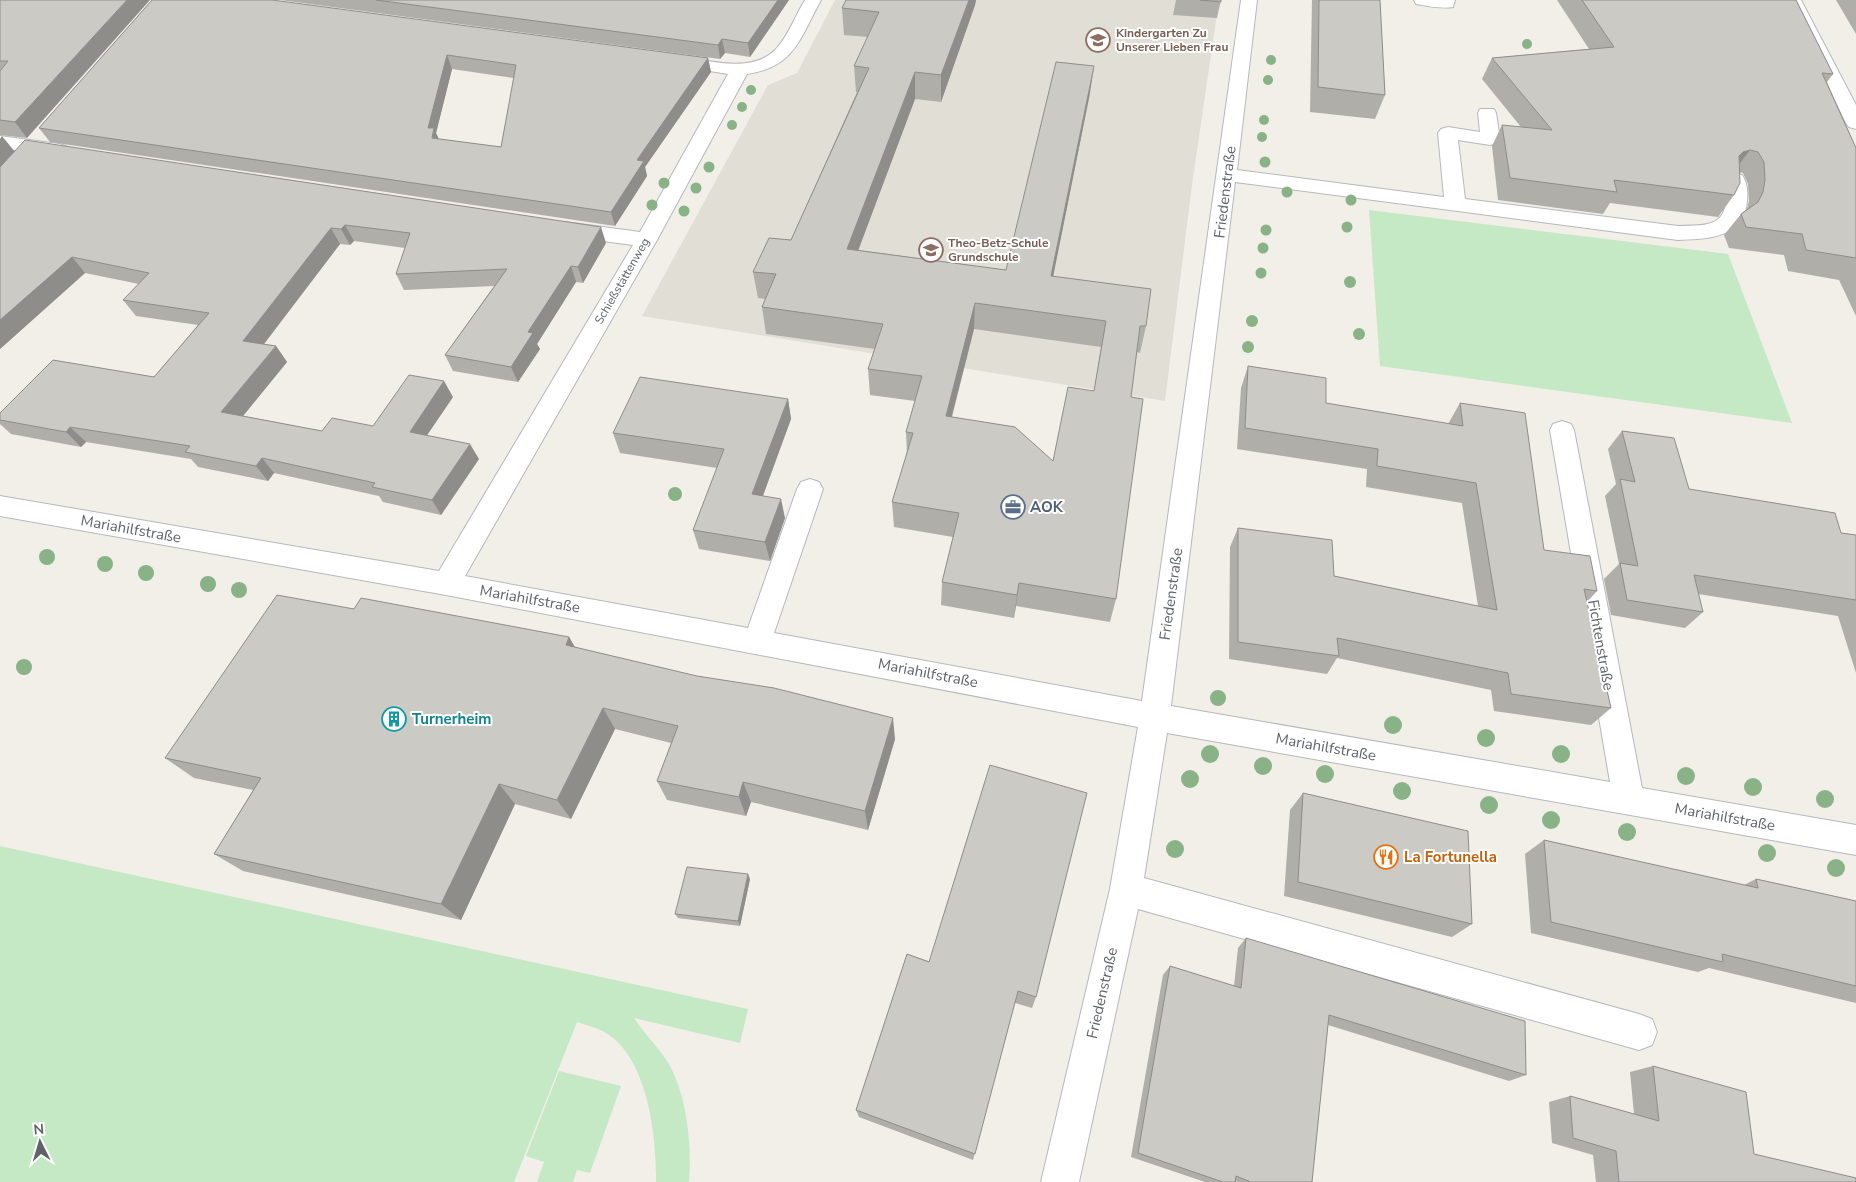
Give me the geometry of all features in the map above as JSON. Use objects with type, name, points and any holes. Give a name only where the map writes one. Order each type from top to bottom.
[{"type":"street","points":[[652,57],[740,69],[760,67],[776,59],[788,44],[813,0]]},
{"type":"street","name":"Friedenstraße","points":[[1060,1182],[1126,889],[1155,717],[1249,0]]},
{"type":"street","points":[[1422,0],[1447,3],[1447,0]]},
{"type":"street","points":[[1793,0],[1856,123]]},
{"type":"street","name":"Schießstättenweg","points":[[446,584],[646,240],[740,69]]},
{"type":"street","points":[[1455,205],[1448,133],[1490,138],[1487,113]]},
{"type":"street","points":[[16,165],[39,138]]},
{"type":"street","points":[[0,142],[39,138],[81,153]]},
{"type":"street","points":[[1227,175],[1653,230],[1703,233],[1725,226],[1733,219],[1738,207],[1735,179]]},
{"type":"street","points":[[549,226],[646,240]]},
{"type":"street","name":"Fichtenstraße","points":[[1562,430],[1629,800]]},
{"type":"street","points":[[756,641],[772,604],[810,489]]},
{"type":"street","name":"Mariahilfstraße","points":[[0,506],[446,584],[1155,717],[1856,840]]},
{"type":"street","points":[[1126,889],[1639,1032]]},
{"type":"shaded area","name":"Theo-Betz-Schule Grundschule","points":[[835,0],[1219,0],[1192,185],[1165,401],[642,316],[768,85],[797,73]]},
{"type":"green space","points":[[1369,210],[1728,254],[1792,423],[1380,366]]},
{"type":"green space","points":[[0,846],[748,1009],[740,1043],[634,1018],[667,1061],[679,1088],[684,1104],[689,1136],[689,1182],[656,1182],[655,1144],[652,1122],[641,1080],[632,1061],[620,1045],[606,1033],[577,1022],[514,1182],[0,1182]]},
{"type":"green space","points":[[559,1071],[621,1086],[590,1173],[577,1170],[573,1182],[537,1182],[544,1162],[526,1156]]},
{"type":"building","points":[[0,0],[127,0],[15,122],[0,120],[0,71],[8,61],[0,61]]},
{"type":"building","points":[[152,0],[272,0],[708,58],[637,160],[644,161],[611,212],[39,128]],"holes":[[[447,55],[516,65],[501,147],[432,138],[434,128],[428,128]]]},
{"type":"building","points":[[376,0],[778,0],[748,43],[722,39],[718,45]]},
{"type":"building","points":[[846,0],[969,0],[941,75],[915,72],[847,249],[1006,270],[1056,62],[1094,66],[1051,276],[1151,289],[1146,326],[1140,326],[1131,397],[1143,399],[1116,599],[1019,583],[1017,595],[942,582],[959,513],[892,502],[913,433],[906,432],[922,376],[868,369],[883,324],[762,307],[776,274],[753,272],[769,238],[791,240],[869,68],[854,66],[879,12],[842,8]],"holes":[[[975,303],[1106,321],[1094,391],[1068,387],[1053,461],[1015,427],[946,416]]]},
{"type":"building","points":[[1200,0],[1221,0],[1221,2]]},
{"type":"building","points":[[1319,0],[1380,0],[1385,95],[1318,87]]},
{"type":"building","points":[[1582,0],[1796,0],[1833,74],[1822,73],[1856,148],[1856,258],[1806,250],[1802,234],[1746,227],[1741,214],[1758,202],[1763,192],[1765,180],[1764,162],[1758,152],[1750,150],[1743,152],[1739,156],[1740,183],[1734,195],[1614,180],[1617,192],[1510,178],[1502,125],[1552,130],[1492,58],[1614,47]]},
{"type":"building","points":[[25,140],[601,227],[578,267],[571,266],[528,332],[533,333],[511,367],[445,355],[507,269],[396,274],[410,233],[345,225],[341,229],[331,228],[243,341],[276,346],[221,412],[322,431],[332,418],[373,426],[409,375],[444,381],[410,432],[470,444],[432,500],[372,487],[375,483],[262,458],[256,466],[185,452],[190,446],[70,427],[66,432],[0,420],[0,413],[53,360],[154,377],[209,313],[123,300],[149,273],[72,257],[0,320],[0,167]]},
{"type":"building","points":[[1248,366],[1326,378],[1326,403],[1463,426],[1460,403],[1525,413],[1544,550],[1590,556],[1597,591],[1584,589],[1611,708],[1511,694],[1508,673],[1337,638],[1339,656],[1238,642],[1238,528],[1332,540],[1334,576],[1497,610],[1476,483],[1377,466],[1378,449],[1245,428]]},
{"type":"building","points":[[640,377],[788,399],[752,494],[781,499],[765,542],[693,530],[724,449],[613,433]]},
{"type":"building","points":[[1622,431],[1674,438],[1689,489],[1835,513],[1841,533],[1856,535],[1856,600],[1694,575],[1703,612],[1627,600],[1620,563],[1638,566],[1620,479],[1635,482]]},
{"type":"building","points":[[277,595],[354,609],[361,598],[569,637],[566,645],[697,676],[774,688],[893,718],[865,811],[743,782],[739,797],[657,781],[678,726],[603,708],[557,800],[499,784],[441,904],[214,854],[261,778],[165,758]]},
{"type":"building","points":[[990,765],[1087,793],[1036,997],[1018,991],[975,1154],[856,1110],[907,954],[929,962]]},
{"type":"building","points":[[1303,793],[1468,831],[1472,924],[1298,882]]},
{"type":"building","points":[[1544,840],[1758,888],[1756,879],[1856,901],[1856,986],[1722,954],[1723,962],[1551,922]]},
{"type":"building","points":[[687,867],[748,874],[738,921],[675,914]]},
{"type":"building","points":[[1246,938],[1525,1021],[1526,1075],[1329,1015],[1312,1182],[1251,1182],[1236,1176],[1235,1182],[1223,1182],[1138,1153],[1170,966],[1241,988]]},
{"type":"building","points":[[1653,1066],[1746,1092],[1754,1154],[1856,1178],[1856,1182],[1619,1182],[1616,1151],[1573,1138],[1570,1096],[1659,1121]]},
{"type":"place","name":"Kindergarten Zu Unserer Lieben Frau","points":[[1098,40]]},
{"type":"place","name":"Theo-Betz-Schule Grundschule","points":[[931,250]]},
{"type":"place","name":"AOK","points":[[1013,507]]},
{"type":"place","name":"Turnerheim","points":[[394,719]]},
{"type":"place","name":"La Fortunella","points":[[1386,857]]}]
